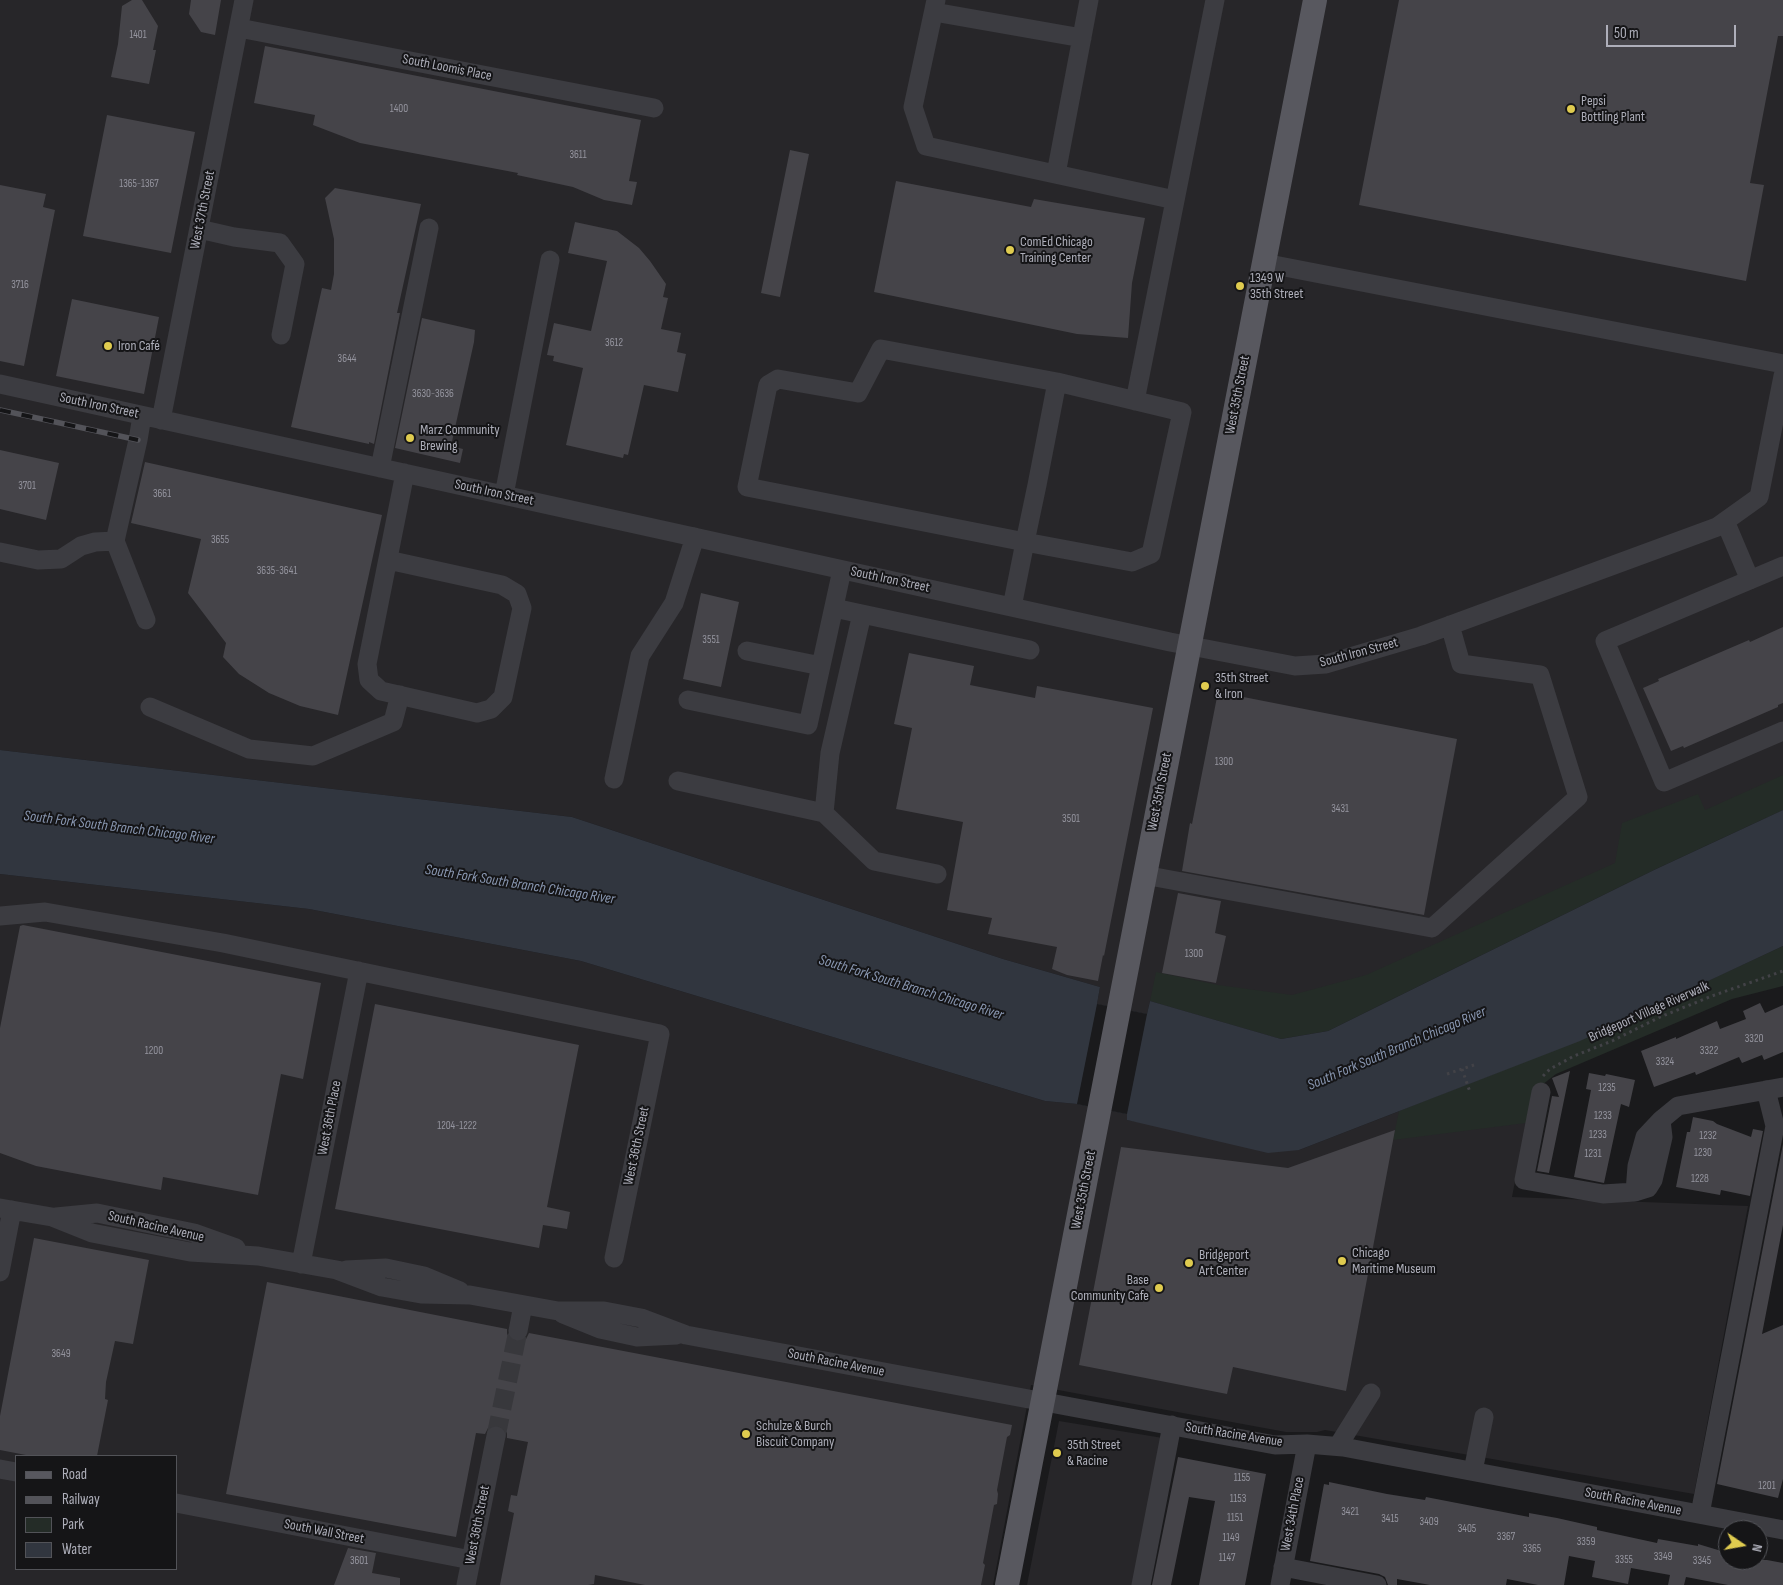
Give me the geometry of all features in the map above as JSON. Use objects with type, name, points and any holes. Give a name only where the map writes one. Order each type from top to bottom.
[{"type":"main road","name":"West 35th Street","points":[[1007,1585],[1315,0]]},
{"type":"street","name":"West 37th Street","points":[[161,420],[244,0]]},
{"type":"street","points":[[1056,174],[1089,0]]},
{"type":"street","points":[[1135,401],[1214,0]]},
{"type":"street","points":[[1082,38],[935,6],[913,107],[926,146],[1175,200]]},
{"type":"street","name":"South Loomis Place","points":[[239,28],[654,108]]},
{"type":"street","points":[[380,468],[429,228]]},
{"type":"street","points":[[199,229],[234,237],[280,243],[295,264],[281,335]]},
{"type":"street","points":[[504,495],[550,260]]},
{"type":"street","points":[[1264,263],[1783,364]]},
{"type":"street","points":[[881,349],[1057,382],[1135,401],[1182,412],[1151,554],[1132,562],[747,487],[768,385],[778,379],[858,394],[881,349]]},
{"type":"street","name":"South Iron Street","points":[[0,384],[1189,646],[1295,666],[1326,664],[1421,636],[1717,527],[1759,497],[1783,376]]},
{"type":"street","points":[[1012,607],[1057,382]]},
{"type":"street","points":[[142,416],[115,541],[146,620]]},
{"type":"street","points":[[388,560],[502,585],[517,594],[522,608],[503,697],[491,709],[477,713],[381,691],[369,680],[367,664],[405,473]]},
{"type":"street","points":[[1725,521],[1750,580]]},
{"type":"street","points":[[614,779],[640,656],[674,603],[695,537]]},
{"type":"street","points":[[0,552],[38,560],[61,559],[81,546],[95,542],[115,541]]},
{"type":"street","points":[[1783,566],[1605,641],[1664,782],[1783,731]]},
{"type":"street","points":[[688,700],[808,725],[842,570]]},
{"type":"street","points":[[834,608],[1030,650]]},
{"type":"street","points":[[824,813],[830,753],[862,614]]},
{"type":"street","points":[[1144,875],[1432,928],[1578,797],[1540,675],[1461,664],[1450,625]]},
{"type":"street","points":[[747,651],[821,666]]},
{"type":"street","points":[[150,707],[249,749],[313,756],[393,722],[400,695]]},
{"type":"street","points":[[678,781],[824,813],[874,861],[937,874]]},
{"type":"street","points":[[0,916],[45,912],[223,943],[359,971]]},
{"type":"street","name":"West 36th Street","points":[[359,971],[660,1034],[614,1258]]},
{"type":"street","name":"West 36th Place","points":[[302,1264],[359,971]]},
{"type":"street","points":[[1541,1092],[1524,1180],[1603,1194],[1635,1192],[1637,1166],[1646,1138],[1661,1120],[1678,1106],[1775,1089],[1775,1126],[1700,1514]]},
{"type":"street","points":[[0,1272],[6,1209]]},
{"type":"street","name":"South Racine Avenue","points":[[6,1209],[52,1218],[97,1213],[194,1233],[258,1256],[336,1270],[386,1268],[424,1276],[470,1295],[558,1311],[600,1329],[638,1337],[686,1335],[1275,1445],[1307,1444],[1338,1446],[1783,1530]]},
{"type":"street","points":[[518,1331],[523,1305]]},
{"type":"street","points":[[1338,1446],[1371,1393]]},
{"type":"street","points":[[1473,1471],[1484,1417]]},
{"type":"street","points":[[1141,1585],[1172,1425]]},
{"type":"street","name":"West 36th Street","points":[[466,1585],[496,1436]]},
{"type":"street","name":"West 34th Place","points":[[1281,1576],[1307,1444]]},
{"type":"street","points":[[0,1469],[15,1472]]},
{"type":"street","name":"South Wall Street","points":[[178,1503],[471,1560]]},
{"type":"street","points":[[1281,1576],[1377,1585]]},
{"type":"path","name":"Bridgeport Village Riverwalk","points":[[1541,1092],[1544,1075],[1550,1069],[1574,1056],[1721,992],[1783,971]]},
{"type":"path","points":[[1447,1074],[1477,1064]]},
{"type":"path","points":[[1462,1069],[1470,1092]]},
{"type":"shaded area","points":[[0,0],[1783,0],[1783,810],[1281,1039],[1150,1001],[1147,1014],[1097,1004],[1100,987],[1003,959],[572,817],[0,750]]},
{"type":"shaded area","points":[[0,874],[309,909],[581,961],[1045,1101],[1077,1104],[1127,1114],[1127,1120],[1299,1150],[1539,1057],[1512,1197],[1748,1206],[1694,1494],[1325,1430],[1317,1432],[1286,1432],[1031,1385],[993,1585],[0,1585]]},
{"type":"shaded area","points":[[1059,1421],[1169,1439],[1141,1585],[1027,1585]]},
{"type":"green space","points":[[1783,775],[1783,810],[1654,870],[1328,1031],[1281,1039],[1150,1001],[1156,972],[1218,985],[1292,995],[1366,975],[1615,863],[1622,823],[1698,794],[1705,810]]},
{"type":"green space","points":[[1783,946],[1783,986],[1732,999],[1556,1074],[1533,1092],[1526,1123],[1393,1140],[1399,1111],[1580,1040]]},
{"type":"water","name":"South Fork South Branch Chicago River","points":[[0,750],[572,817],[1003,959],[1100,987],[1097,1004],[1147,1014],[1150,1001],[1281,1039],[1328,1031],[1654,870],[1783,810],[1783,946],[1580,1041],[1299,1150],[1268,1153],[1127,1120],[1127,1114],[1077,1104],[1045,1101],[581,961],[309,909],[0,874]]},
{"type":"pier","points":[[1097,1004],[1147,1014],[1127,1114],[1077,1104]]},
{"type":"building","points":[[132,0],[142,0],[158,26],[153,50],[156,50],[149,84],[111,77],[118,44],[122,6]]},
{"type":"building","points":[[191,0],[221,0],[215,35],[201,32],[189,14]]},
{"type":"building","name":"Pepsi Bottling Plant","points":[[1399,0],[1783,0],[1783,36],[1778,36],[1750,183],[1764,185],[1746,281],[1359,205]]},
{"type":"building","points":[[265,46],[641,120],[629,181],[637,182],[632,205],[604,200],[573,187],[517,175],[518,173],[360,143],[313,125],[315,115],[254,103]]},
{"type":"building","points":[[107,115],[195,132],[171,253],[83,236]]},
{"type":"building","points":[[790,150],[809,154],[780,297],[761,293]]},
{"type":"building","name":"ComEd Chicago Training Center","points":[[896,181],[1031,207],[1034,199],[1145,218],[1132,283],[1128,338],[1077,334],[874,292]]},
{"type":"building","points":[[0,185],[46,194],[43,207],[55,210],[24,366],[0,361]]},
{"type":"building","points":[[335,188],[421,204],[397,313],[400,313],[374,444],[291,427],[322,288],[331,290],[334,274],[334,239],[325,198]]},
{"type":"building","points":[[575,222],[617,231],[639,248],[650,261],[666,284],[663,297],[668,298],[661,329],[681,333],[677,352],[686,354],[678,392],[644,385],[628,455],[624,454],[623,458],[566,445],[583,368],[553,361],[554,356],[547,355],[554,323],[591,331],[607,261],[568,253]]},
{"type":"building","name":"Iron Café","points":[[72,299],[159,317],[144,394],[56,376]]},
{"type":"building","points":[[422,318],[475,330],[451,446],[463,449],[460,463],[395,448]]},
{"type":"building","points":[[0,450],[59,463],[46,520],[0,509]]},
{"type":"building","points":[[145,462],[382,515],[338,715],[300,706],[269,693],[239,674],[223,657],[226,643],[188,593],[201,539],[131,523]]},
{"type":"building","points":[[701,593],[739,602],[721,687],[683,679]]},
{"type":"building","points":[[1783,627],[1783,703],[1778,705],[1778,707],[1684,748],[1683,746],[1671,751],[1643,688],[1659,681],[1658,679]]},
{"type":"building","points":[[909,653],[974,666],[970,685],[1035,698],[1037,686],[1153,708],[1098,981],[1067,975],[1052,969],[1057,947],[988,934],[992,918],[947,910],[963,822],[896,809],[912,728],[894,724]]},
{"type":"building","points":[[1218,692],[1457,739],[1424,915],[1182,871],[1190,823],[1192,824]]},
{"type":"building","points":[[1178,893],[1221,901],[1215,933],[1226,936],[1216,983],[1162,973]]},
{"type":"building","points":[[23,925],[321,983],[303,1079],[281,1074],[258,1195],[163,1177],[161,1190],[36,1166],[0,1153],[0,1028],[20,926]]},
{"type":"building","points":[[1760,1003],[1765,1013],[1783,1005],[1783,1052],[1764,1060],[1762,1055],[1742,1063],[1739,1057],[1696,1075],[1695,1072],[1654,1087],[1641,1051],[1676,1037],[1676,1039],[1717,1021],[1720,1029],[1746,1019],[1743,1011]]},
{"type":"building","points":[[375,1004],[579,1045],[547,1207],[570,1212],[567,1229],[543,1225],[539,1248],[335,1209]]},
{"type":"building","points":[[1570,1071],[1549,1173],[1537,1171],[1552,1096],[1559,1097],[1552,1078]]},
{"type":"building","points":[[1589,1073],[1605,1076],[1606,1074],[1635,1080],[1629,1107],[1621,1104],[1604,1183],[1574,1177],[1591,1090],[1586,1089]]},
{"type":"building","points":[[1693,1117],[1713,1121],[1751,1137],[1753,1129],[1763,1131],[1750,1196],[1721,1190],[1720,1195],[1676,1187],[1687,1132],[1690,1132]]},
{"type":"building","points":[[1395,1130],[1346,1391],[1233,1367],[1227,1394],[1079,1365],[1121,1147],[1288,1168]]},
{"type":"building","points":[[1783,1144],[1783,1225],[1762,1334],[1783,1325],[1783,1479],[1778,1498],[1717,1484]]},
{"type":"building","points":[[34,1238],[149,1260],[133,1344],[115,1341],[106,1382],[105,1399],[108,1400],[97,1455],[26,1455],[0,1450],[0,1416]]},
{"type":"building","name":"Schulze & Burch Biscuit Company","points":[[267,1282],[507,1329],[510,1339],[516,1342],[526,1339],[529,1333],[1012,1425],[1010,1435],[1007,1437],[997,1490],[997,1504],[994,1505],[983,1563],[985,1565],[981,1585],[645,1585],[595,1575],[594,1584],[588,1585],[500,1585],[514,1513],[508,1511],[511,1495],[517,1496],[528,1442],[507,1438],[504,1428],[498,1425],[488,1428],[485,1434],[476,1433],[456,1537],[226,1494]]},
{"type":"building","points":[[1178,1457],[1266,1474],[1245,1585],[1199,1585],[1215,1501],[1189,1497],[1171,1585],[1152,1585]]},
{"type":"building","points":[[1329,1482],[1425,1500],[1426,1497],[1529,1517],[1529,1513],[1597,1527],[1597,1530],[1657,1543],[1658,1539],[1698,1546],[1698,1544],[1718,1550],[1718,1570],[1768,1570],[1768,1560],[1783,1563],[1783,1585],[1728,1585],[1686,1577],[1684,1585],[1668,1585],[1670,1575],[1631,1568],[1628,1584],[1592,1577],[1595,1561],[1569,1556],[1564,1585],[1538,1585],[1507,1579],[1506,1585],[1430,1585],[1397,1579],[1397,1585],[1388,1585],[1385,1577],[1379,1574],[1310,1561],[1324,1484],[1329,1485]]},
{"type":"building","points":[[348,1548],[376,1553],[372,1573],[400,1578],[400,1585],[334,1585]]},
{"type":"tunnel","points":[[496,1436],[518,1331]]},
{"type":"railway","points":[[0,410],[138,440]]},
{"type":"place","name":"Pepsi Bottling Plant","points":[[1571,109]]},
{"type":"place","name":"ComEd Chicago Training Center","points":[[1010,250]]},
{"type":"place","name":"1349 W 35th Street","points":[[1240,286]]},
{"type":"place","name":"Iron Café","points":[[108,346]]},
{"type":"place","name":"Marz Community Brewing","points":[[410,438]]},
{"type":"place","name":"35th Street & Iron","points":[[1205,686]]},
{"type":"place","name":"Chicago Maritime Museum","points":[[1342,1261]]},
{"type":"place","name":"Bridgeport Art Center","points":[[1189,1263]]},
{"type":"place","name":"Base Community Cafe","points":[[1159,1288]]},
{"type":"place","name":"Schulze & Burch Biscuit Company","points":[[746,1434]]},
{"type":"place","name":"35th Street & Racine","points":[[1057,1453]]}]
